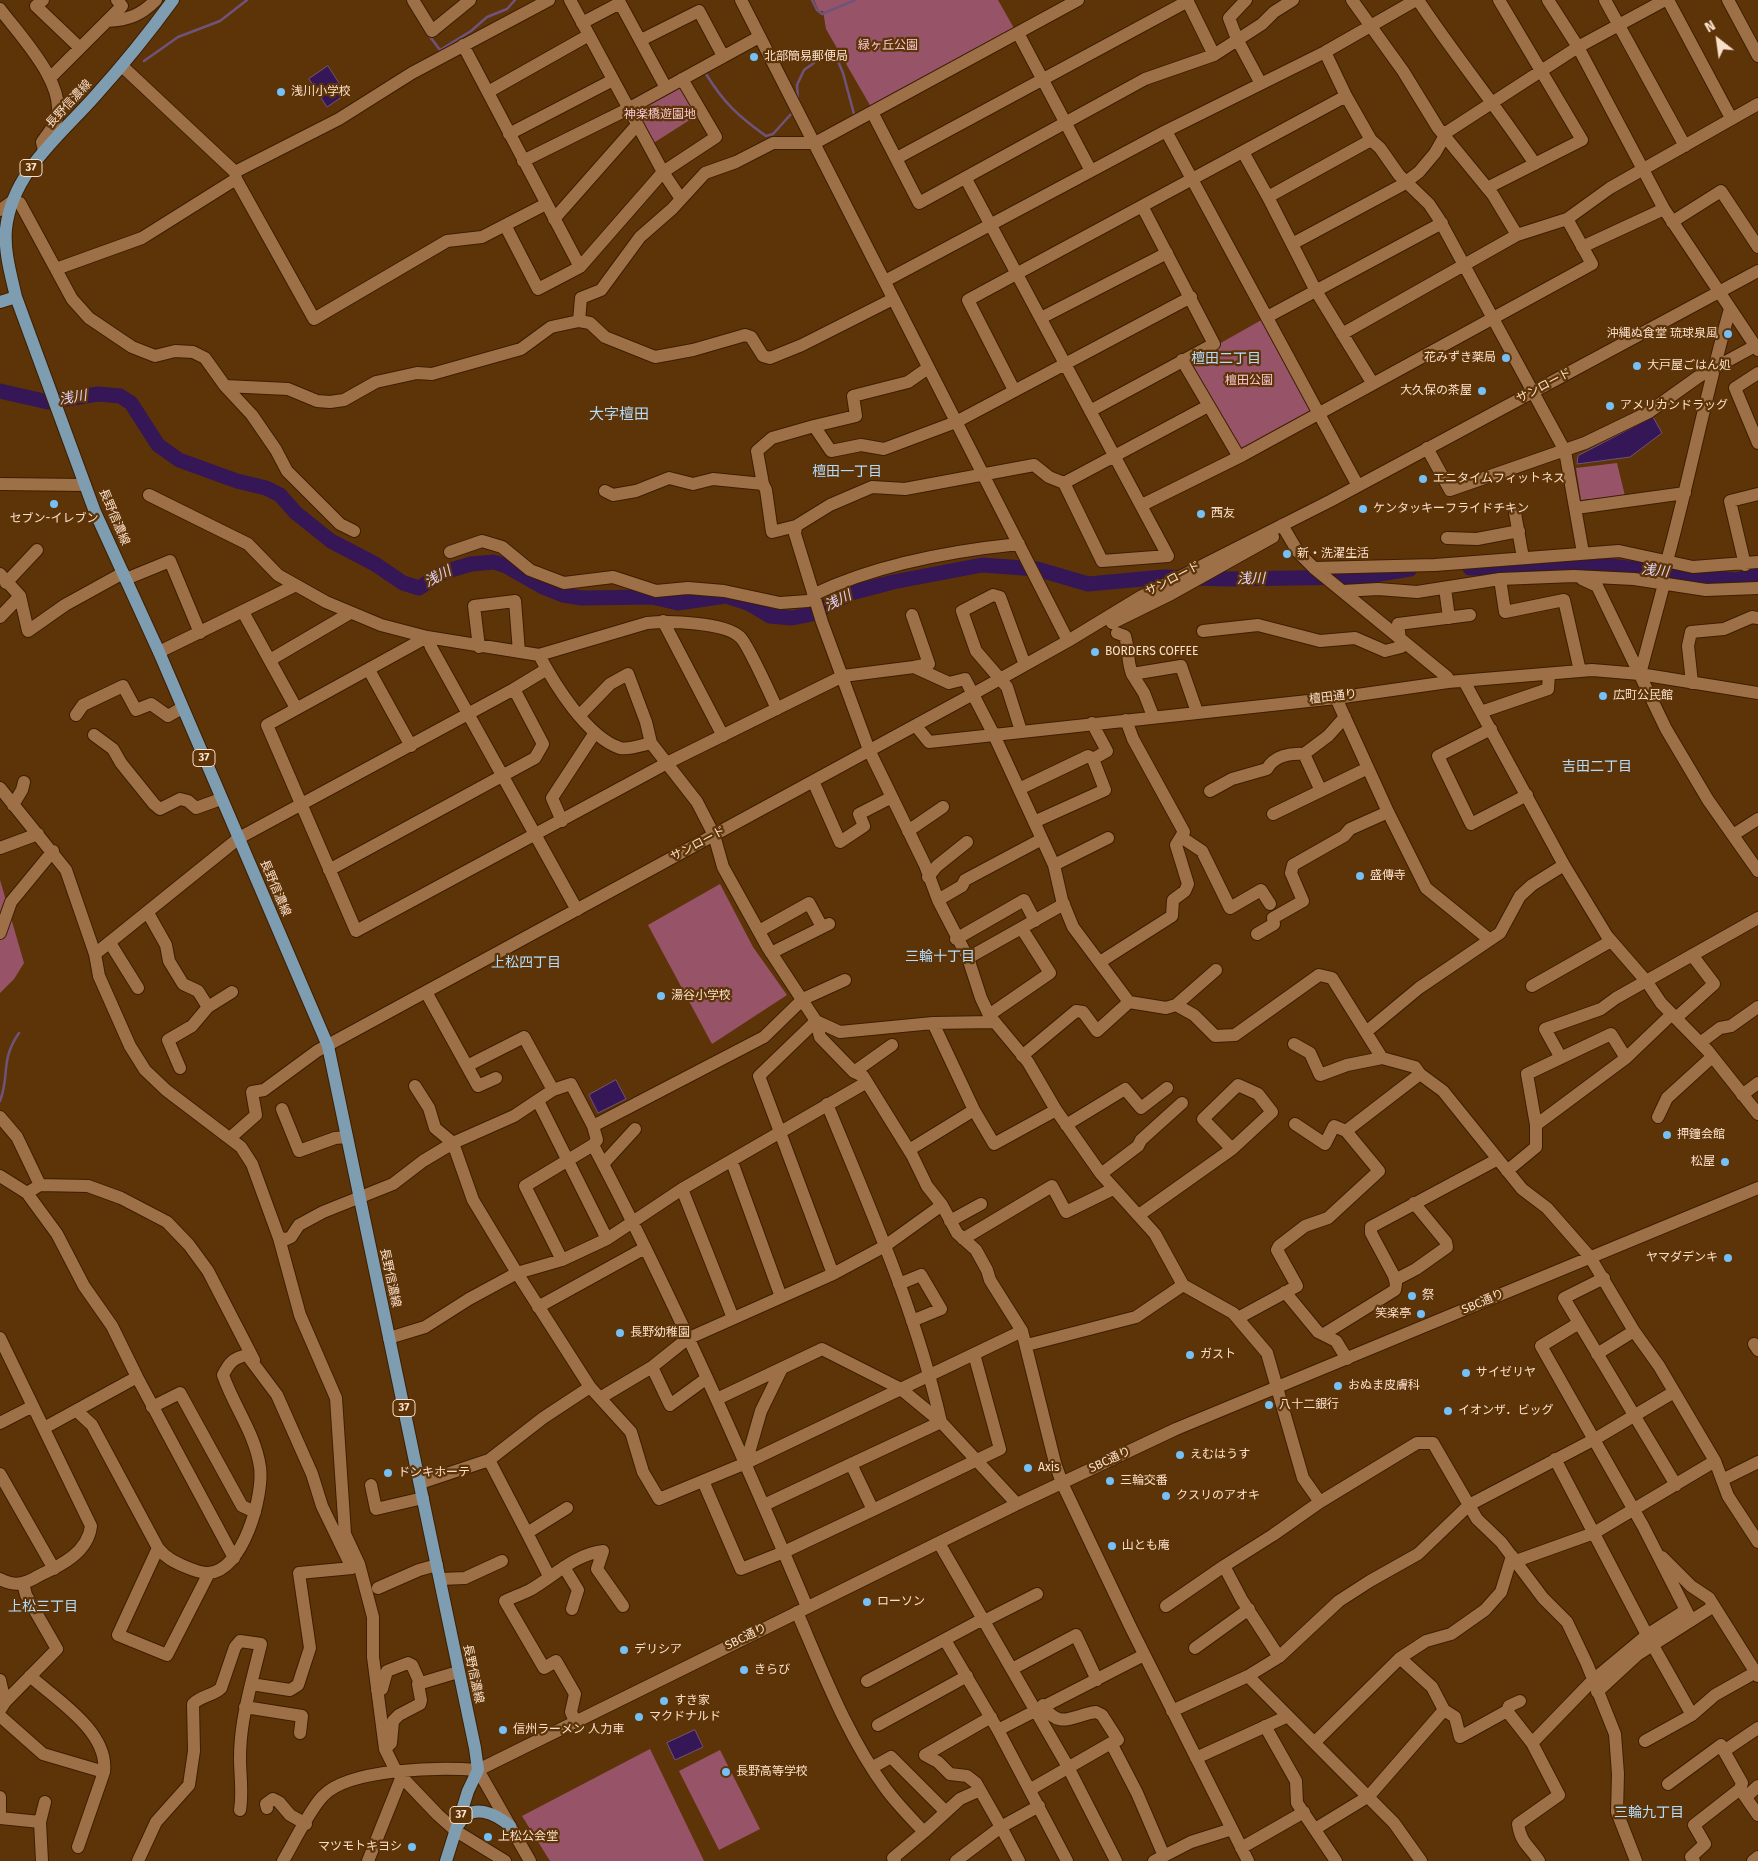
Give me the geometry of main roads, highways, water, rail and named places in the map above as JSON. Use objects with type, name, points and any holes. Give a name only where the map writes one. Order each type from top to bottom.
[{"type":"main road","name":"長野信濃線","points":[[173,0],[122,66],[29,170],[13,201],[6,228],[6,245],[16,297],[85,486],[159,652],[328,1046],[440,1579],[478,1770],[468,1791],[457,1828]]},
{"type":"main road","points":[[0,302],[16,297]]},
{"type":"main road","points":[[457,1828],[468,1814],[482,1812],[495,1815],[510,1826]]},
{"type":"main road","name":"37","points":[[446,1861],[457,1828]]},
{"type":"waterway","points":[[144,61],[178,37],[220,21],[247,0]]},
{"type":"waterway","points":[[428,34],[440,50],[471,31],[487,17],[507,9],[515,0]]},
{"type":"waterway","points":[[812,0],[817,10],[822,14],[855,0]]},
{"type":"waterway","points":[[798,103],[797,85],[804,70],[814,63],[813,55],[831,51],[834,52],[843,73],[854,114]]},
{"type":"waterway","points":[[706,74],[732,108],[766,136],[773,134],[792,113]]},
{"type":"waterway","name":"浅川","points":[[0,391],[48,402],[98,394],[120,396],[131,403],[158,445],[179,460],[237,481],[266,488],[280,495],[296,513],[331,541],[375,564],[403,583],[419,588],[444,572],[471,564],[494,562],[506,566],[543,587],[563,595],[582,598],[652,597],[678,603],[726,596],[750,604],[770,616],[792,618],[812,614],[851,593],[893,582],[982,565],[1037,569],[1088,584],[1164,577],[1226,579],[1361,577],[1410,569]]},
{"type":"waterway","name":"浅川","points":[[1470,568],[1610,566],[1735,580],[1758,575]]},
{"type":"waterway","points":[[0,1101],[5,1083],[9,1051],[19,1033]]},
{"type":"place","name":"北部簡易郵便局","points":[[754,57]]},
{"type":"place","name":"浅川小学校","points":[[281,92]]},
{"type":"place","name":"沖縄ぬ食堂 琉球泉風","points":[[1728,334]]},
{"type":"place","name":"花みずき薬局","points":[[1506,358]]},
{"type":"place","name":"大戸屋ごはん処","points":[[1637,366]]},
{"type":"place","name":"大久保の茶屋","points":[[1482,391]]},
{"type":"place","name":"アメリカンドラッグ","points":[[1610,406]]},
{"type":"place","name":"エニタイムフィットネス","points":[[1423,479]]},
{"type":"place","name":"セブン-イレブン","points":[[54,504]]},
{"type":"place","name":"ケンタッキーフライドチキン","points":[[1363,509]]},
{"type":"place","name":"西友","points":[[1201,514]]},
{"type":"place","name":"新・洗濯生活","points":[[1287,554]]},
{"type":"place","name":"BORDERS COFFEE","points":[[1095,652]]},
{"type":"place","name":"広町公民館","points":[[1603,696]]},
{"type":"place","name":"盛傳寺","points":[[1360,876]]},
{"type":"place","name":"湯谷小学校","points":[[661,996]]},
{"type":"place","name":"押鐘会館","points":[[1667,1135]]},
{"type":"place","name":"松屋","points":[[1725,1162]]},
{"type":"place","name":"ヤマダデンキ","points":[[1728,1258]]},
{"type":"place","name":"祭","points":[[1412,1296]]},
{"type":"place","name":"笑楽亭","points":[[1421,1314]]},
{"type":"place","name":"長野幼稚園","points":[[620,1333]]},
{"type":"place","name":"ガスト","points":[[1190,1355]]},
{"type":"place","name":"サイゼリヤ","points":[[1466,1373]]},
{"type":"place","name":"おぬま皮膚科","points":[[1338,1386]]},
{"type":"place","name":"八十二銀行","points":[[1269,1405]]},
{"type":"place","name":"イオンザ．ビッグ","points":[[1448,1411]]},
{"type":"place","name":"えむはうす","points":[[1180,1455]]},
{"type":"place","name":"Axis","points":[[1028,1468]]},
{"type":"place","name":"ドンキホーテ","points":[[388,1473]]},
{"type":"place","name":"三輪交番","points":[[1110,1481]]},
{"type":"place","name":"クスリのアオキ","points":[[1166,1496]]},
{"type":"place","name":"山とも庵","points":[[1112,1546]]},
{"type":"place","name":"ローソン","points":[[867,1602]]},
{"type":"place","name":"デリシア","points":[[624,1650]]},
{"type":"place","name":"きらび","points":[[744,1670]]},
{"type":"place","name":"すき家","points":[[664,1701]]},
{"type":"place","name":"マクドナルド","points":[[639,1717]]},
{"type":"place","name":"信州ラーメン 人力車","points":[[503,1730]]},
{"type":"place","name":"長野高等学校","points":[[726,1772]]},
{"type":"place","name":"上松公会堂","points":[[488,1837]]},
{"type":"place","name":"マツモトキヨシ","points":[[412,1847]]},
{"type":"district","name":"檀田二丁目","points":[[1226,359]]},
{"type":"district","name":"大字檀田","points":[[619,415]]},
{"type":"district","name":"檀田一丁目","points":[[847,472]]},
{"type":"district","name":"吉田二丁目","points":[[1597,767]]},
{"type":"district","name":"三輪十丁目","points":[[940,957]]},
{"type":"district","name":"上松四丁目","points":[[526,963]]},
{"type":"district","name":"上松三丁目","points":[[43,1607]]},
{"type":"district","name":"三輪九丁目","points":[[1649,1813]]},
{"type":"park label","name":"緑ヶ丘公園","points":[[888,46]]},
{"type":"park label","name":"神楽橋遊園地","points":[[660,115]]},
{"type":"park label","name":"檀田公園","points":[[1249,381]]}]
